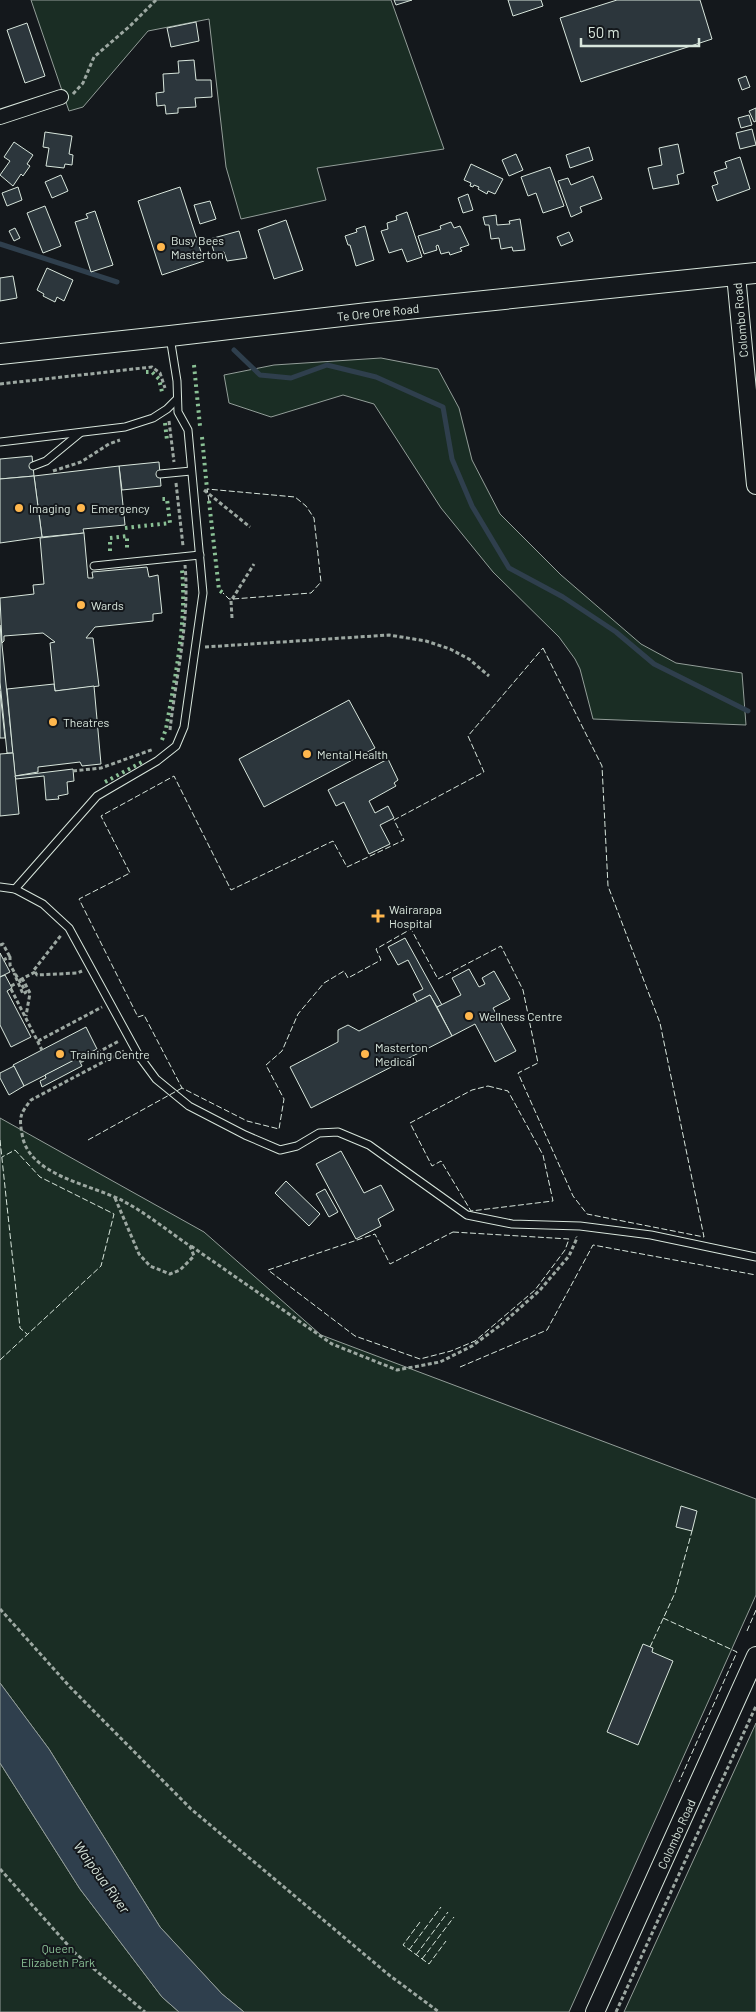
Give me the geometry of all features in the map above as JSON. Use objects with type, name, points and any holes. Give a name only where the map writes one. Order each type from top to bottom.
[{"type":"main road","name":"Te Ore Ore Road","points":[[0,354],[368,313],[756,273]]},
{"type":"street","points":[[0,117],[61,97]]},
{"type":"street","name":"Colombo Road","points":[[736,275],[755,455],[756,485]]},
{"type":"street","name":"Colombo Road","points":[[595,2012],[756,1656]]},
{"type":"lane","points":[[15,888],[97,796],[157,761],[176,746],[184,727],[204,593],[188,430],[178,412],[176,400],[177,381],[170,336]]},
{"type":"lane","points":[[0,442],[125,427],[153,418],[167,409],[176,400]]},
{"type":"lane","points":[[33,466],[46,461],[80,432]]},
{"type":"lane","points":[[160,474],[191,471]]},
{"type":"lane","points":[[94,566],[200,555]]},
{"type":"lane","points":[[0,887],[15,888],[43,904],[69,928],[128,1036],[156,1079],[189,1106],[246,1136],[280,1150],[297,1146],[319,1133],[338,1132],[369,1146],[467,1215],[512,1224],[563,1226],[651,1235],[756,1257]]},
{"type":"path","points":[[61,97],[70,96],[74,93],[83,83],[94,57],[130,26],[156,0]]},
{"type":"path","points":[[0,384],[152,367],[160,373],[163,379],[167,409]]},
{"type":"path","points":[[161,422],[168,418],[184,557],[187,602],[168,737]]},
{"type":"path","points":[[45,473],[81,462],[109,444],[124,439]]},
{"type":"path","points":[[192,480],[250,527]]},
{"type":"path","points":[[232,618],[232,601],[254,564]]},
{"type":"path","points":[[182,648],[389,635],[426,641],[450,650],[468,659],[489,676]]},
{"type":"path","points":[[73,771],[111,765],[160,746]]},
{"type":"path","points":[[42,1050],[11,988],[20,980],[35,972],[34,970],[58,938],[69,928]]},
{"type":"path","points":[[0,945],[3,944],[10,957],[10,965],[14,973],[30,993],[26,1016]]},
{"type":"path","points":[[3,960],[10,957]]},
{"type":"path","points":[[35,972],[37,975],[77,973],[90,966]]},
{"type":"path","points":[[38,1041],[110,1003]]},
{"type":"path","points":[[80,1062],[128,1036]]},
{"type":"path","points":[[134,1046],[31,1100],[21,1113],[20,1120],[23,1142],[30,1156],[44,1168],[115,1198],[190,1246],[332,1344],[397,1370],[440,1362],[472,1346],[502,1324],[540,1290],[569,1256],[577,1238],[563,1226]]},
{"type":"path","points":[[115,1198],[139,1254],[150,1266],[170,1274],[180,1270],[194,1256],[190,1246]]},
{"type":"path","points":[[0,1609],[70,1687],[191,1809],[389,1974],[439,2012]]},
{"type":"path","points":[[616,2012],[756,1706]]},
{"type":"path","points":[[0,1869],[75,1953],[145,2012]]},
{"type":"green space","points":[[31,0],[391,0],[444,149],[317,168],[326,200],[241,219],[226,167],[209,19],[148,31],[83,107],[69,111]]},
{"type":"green space","points":[[381,358],[438,369],[459,408],[472,460],[500,514],[561,575],[641,644],[676,663],[742,673],[746,725],[593,719],[580,669],[575,659],[559,637],[493,572],[441,508],[374,404],[343,395],[271,417],[229,403],[224,375],[274,365]]},
{"type":"green space","points":[[0,1118],[204,1232],[321,1335],[756,1499],[756,1595],[569,2012],[244,2012],[222,1994],[160,1927],[49,1749],[0,1683]]},
{"type":"green space","points":[[756,1723],[756,2012],[624,2012]]},
{"type":"green space","name":"Queen Elizabeth Park","points":[[0,1763],[80,1889],[162,1997],[179,2012],[0,2012]]},
{"type":"water","name":"Waipōua River","points":[[0,1683],[49,1749],[160,1927],[222,1994],[244,2012],[179,2012],[162,1997],[80,1889],[0,1763]]},
{"type":"building","points":[[394,0],[412,0],[396,5]]},
{"type":"building","points":[[508,0],[541,0],[543,6],[513,16]]},
{"type":"building","points":[[617,0],[700,0],[712,39],[581,82],[560,18]]},
{"type":"building","points":[[196,22],[199,41],[171,47],[167,28]]},
{"type":"building","points":[[27,23],[45,76],[25,83],[7,30]]},
{"type":"building","points":[[194,60],[196,80],[211,80],[212,97],[195,98],[196,107],[178,108],[178,113],[166,114],[165,105],[157,106],[156,93],[164,92],[163,74],[179,73],[178,61]]},
{"type":"building","points":[[746,76],[750,87],[742,90],[738,79]]},
{"type":"building","points":[[756,108],[756,121],[754,122],[749,111]]},
{"type":"building","points":[[749,115],[752,125],[741,128],[738,118]]},
{"type":"building","points":[[752,129],[756,145],[740,149],[736,133]]},
{"type":"building","points":[[45,132],[72,136],[69,154],[73,155],[72,165],[65,164],[64,168],[46,166],[49,148],[43,147]]},
{"type":"building","points":[[14,142],[33,155],[27,164],[30,166],[23,176],[21,174],[13,186],[0,175],[10,161],[4,157]]},
{"type":"building","points":[[678,144],[684,173],[677,175],[679,184],[653,189],[648,168],[662,165],[659,148]]},
{"type":"building","points":[[589,147],[593,160],[570,168],[566,155]]},
{"type":"building","points":[[516,154],[523,170],[509,176],[502,160]]},
{"type":"building","points":[[740,157],[750,189],[717,201],[712,186],[718,184],[714,172],[727,168],[725,162]]},
{"type":"building","points":[[471,164],[503,179],[495,194],[488,191],[487,194],[478,189],[479,187],[470,186],[471,183],[464,180]]},
{"type":"building","points":[[550,167],[564,206],[543,213],[536,193],[528,196],[521,177]]},
{"type":"building","points":[[61,175],[68,191],[52,198],[45,182]]},
{"type":"building","points":[[593,176],[602,199],[580,207],[582,212],[571,217],[558,181],[568,178],[571,185]]},
{"type":"building","points":[[18,187],[22,200],[7,206],[2,193]]},
{"type":"building","points":[[180,187],[204,261],[162,275],[138,201]]},
{"type":"building","points":[[468,194],[473,210],[463,213],[458,198]]},
{"type":"building","points":[[210,201],[216,219],[200,224],[194,205]]},
{"type":"building","points":[[45,206],[61,246],[43,253],[27,213]]},
{"type":"building","points":[[95,211],[113,265],[91,272],[75,222],[88,218],[86,214]]},
{"type":"building","points":[[407,212],[422,257],[407,262],[402,249],[389,253],[381,231],[388,229],[387,223],[397,220],[396,216]]},
{"type":"building","points":[[496,215],[497,225],[510,224],[509,221],[520,219],[525,250],[513,251],[512,247],[501,249],[499,238],[491,239],[489,225],[485,225],[483,217]]},
{"type":"building","points":[[286,220],[303,270],[274,279],[258,230]]},
{"type":"building","points":[[451,222],[454,228],[460,226],[469,245],[460,248],[462,251],[450,255],[449,252],[441,254],[438,245],[436,246],[437,250],[424,254],[418,236],[441,229],[440,226]]},
{"type":"building","points":[[365,226],[374,260],[356,266],[350,245],[348,245],[345,236],[357,232],[356,229]]},
{"type":"building","points":[[15,228],[20,238],[14,241],[9,231]]},
{"type":"building","points":[[239,231],[247,258],[227,261],[224,252],[215,255],[210,239]]},
{"type":"building","points":[[569,232],[573,241],[561,246],[557,237]]},
{"type":"building","points":[[47,268],[73,280],[64,301],[57,297],[55,302],[43,296],[44,294],[37,290]]},
{"type":"building","points":[[13,276],[17,298],[0,301],[0,278]]},
{"type":"building","points":[[32,456],[34,476],[0,479],[0,459]]},
{"type":"building","points":[[159,462],[161,486],[122,490],[119,466]]},
{"type":"building","name":"Emergency","points":[[119,466],[125,525],[83,529],[84,533],[42,537],[34,476]]},
{"type":"building","name":"Imaging","points":[[34,476],[42,537],[0,543],[0,479]]},
{"type":"building","name":"Wards","points":[[84,533],[88,578],[93,578],[92,572],[147,567],[149,577],[158,575],[162,613],[153,614],[153,621],[95,627],[86,638],[93,638],[99,686],[55,691],[50,643],[55,642],[43,633],[4,636],[2,643],[0,598],[34,594],[33,585],[44,584],[40,538]]},
{"type":"building","points":[[0,625],[13,753],[7,753],[0,682]]},
{"type":"building","name":"Theatres","points":[[54,684],[55,691],[94,686],[101,764],[82,766],[80,762],[38,767],[38,772],[15,776],[7,689]]},
{"type":"building","points":[[0,691],[5,738],[0,738]]},
{"type":"building","name":"Mental Health","points":[[349,700],[375,748],[264,807],[239,759]]},
{"type":"building","points":[[13,753],[19,814],[0,816],[0,754]]},
{"type":"building","points":[[388,759],[398,780],[394,783],[396,786],[369,801],[375,813],[388,806],[394,818],[380,825],[390,844],[369,854],[344,802],[336,806],[328,790]]},
{"type":"building","points":[[73,769],[74,781],[67,782],[68,794],[58,796],[59,799],[46,800],[44,776],[16,779],[15,776]]},
{"type":"building","points":[[405,938],[442,1005],[437,1007],[430,995],[417,1002],[413,994],[423,989],[408,960],[398,965],[388,947]]},
{"type":"building","points":[[0,953],[10,972],[0,977]]},
{"type":"building","name":"Wellness Centre","points":[[469,969],[479,987],[485,984],[482,978],[494,971],[510,999],[493,1008],[516,1051],[495,1062],[475,1024],[452,1036],[437,1007],[461,995],[452,978]]},
{"type":"building","points":[[5,975],[12,988],[7,991],[31,1037],[11,1047],[0,1025],[0,977]]},
{"type":"building","name":"Masterton Medical","points":[[430,995],[452,1036],[311,1108],[290,1067],[338,1042],[338,1030],[348,1025],[359,1031]]},
{"type":"building","name":"Training Centre","points":[[86,1027],[97,1049],[24,1086],[13,1065]]},
{"type":"building","points":[[78,1058],[82,1066],[42,1087],[40,1081],[46,1078],[45,1075]]},
{"type":"building","points":[[14,1066],[24,1086],[9,1095],[0,1078],[0,1073]]},
{"type":"building","points":[[341,1151],[364,1193],[381,1185],[394,1210],[378,1219],[381,1226],[356,1239],[316,1164]]},
{"type":"building","points":[[286,1181],[320,1214],[309,1226],[275,1193]]},
{"type":"building","points":[[325,1189],[338,1212],[329,1217],[316,1194]]},
{"type":"building","points":[[681,1506],[697,1511],[692,1531],[676,1527]]},
{"type":"building","points":[[643,1644],[653,1648],[652,1652],[673,1661],[638,1745],[607,1732]]},
{"type":"waterway","points":[[0,244],[117,282]]},
{"type":"waterway","points":[[234,350],[260,375],[291,378],[327,365],[376,377],[443,407],[452,459],[472,506],[509,568],[563,597],[616,632],[654,664],[748,711]]},
{"type":"hedge","points":[[194,365],[200,426]]},
{"type":"hedge","points":[[146,372],[152,372],[159,379],[162,392]]},
{"type":"hedge","points":[[165,423],[167,440]]},
{"type":"hedge","points":[[202,437],[207,489]]},
{"type":"hedge","points":[[125,528],[170,523],[167,499],[162,499]]},
{"type":"hedge","points":[[209,501],[219,590],[223,593]]},
{"type":"hedge","points":[[110,551],[110,538],[127,536],[127,551]]},
{"type":"hedge","points":[[162,740],[166,729],[182,629],[182,570]]},
{"type":"hedge","points":[[105,782],[144,761]]},
{"type":"fence","points":[[209,501],[207,489],[295,497],[306,506],[314,518],[321,582],[311,593],[233,599],[229,599],[223,593]]},
{"type":"fence","points":[[543,648],[602,766],[608,886],[660,1023],[704,1237],[587,1214],[573,1196],[518,1073],[538,1063],[523,990],[501,946],[438,979],[411,929],[376,949],[381,960],[348,978],[344,971],[324,983],[298,1014],[282,1051],[266,1065],[284,1099],[279,1129],[247,1121],[182,1088],[144,1015],[138,1017],[79,899],[130,873],[101,816],[174,776],[231,890],[333,841],[347,867],[404,840],[394,820],[484,772],[468,736],[543,648]]},
{"type":"fence","points":[[488,1086],[508,1091],[543,1155],[553,1201],[471,1211],[441,1161],[432,1166],[410,1123],[472,1090],[488,1086]]},
{"type":"fence","points":[[88,1140],[182,1088]]},
{"type":"fence","points":[[0,1140],[20,1328],[27,1334]]},
{"type":"fence","points":[[0,1360],[101,1266],[114,1214],[40,1177],[15,1150],[2,1157]]},
{"type":"fence","points":[[453,1232],[569,1239],[565,1250],[535,1290],[475,1341],[451,1351],[420,1359],[355,1336],[268,1270],[375,1234],[390,1264],[453,1232]]},
{"type":"fence","points":[[460,1367],[547,1330],[593,1245],[756,1275]]},
{"type":"fence","points":[[650,1647],[675,1593],[692,1531]]},
{"type":"fence","points":[[747,1631],[756,1610]]},
{"type":"fence","points":[[663,1618],[737,1652],[679,1782]]},
{"type":"fence","points":[[409,1950],[441,1907]]},
{"type":"fence","points":[[416,1955],[448,1912]]},
{"type":"fence","points":[[422,1959],[454,1917]]},
{"type":"fence","points":[[420,1922],[403,1945],[429,1964],[446,1941]]},
{"type":"place","name":"Busy Bees Masterton","points":[[161,247]]},
{"type":"place","name":"Imaging","points":[[19,508]]},
{"type":"place","name":"Emergency","points":[[81,508]]},
{"type":"place","name":"Wards","points":[[81,605]]},
{"type":"place","name":"Theatres","points":[[53,722]]},
{"type":"place","name":"Mental Health","points":[[307,754]]},
{"type":"place","name":"Wairarapa Hospital","points":[[378,916]]},
{"type":"place","name":"Wellness Centre","points":[[469,1016]]},
{"type":"place","name":"Training Centre","points":[[60,1054]]},
{"type":"place","name":"Masterton Medical","points":[[365,1054]]}]
